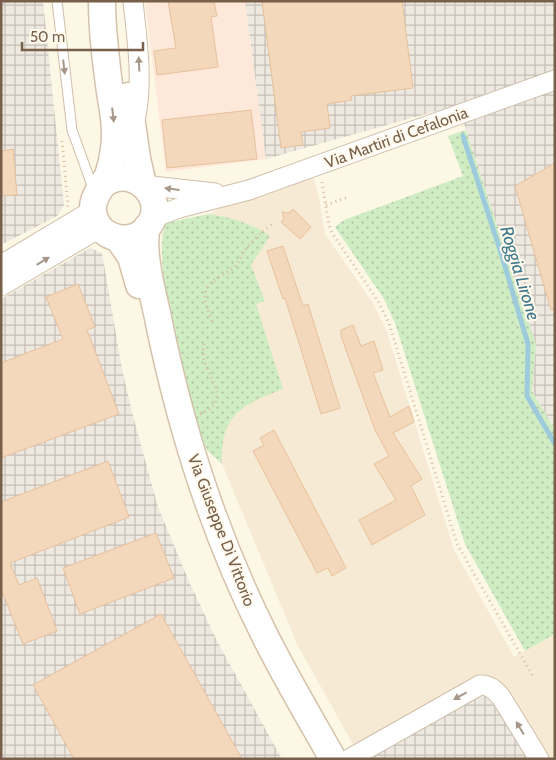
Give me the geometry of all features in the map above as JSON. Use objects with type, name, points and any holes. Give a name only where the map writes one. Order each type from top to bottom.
[{"type":"main road","points":[[101,212],[115,143],[102,32],[102,1]]},
{"type":"main road","name":"Via Giuseppe Di Vittorio","points":[[114,1],[143,185],[150,192],[153,201],[146,239],[148,264],[159,326],[182,416],[206,497],[224,544],[265,636],[333,759]]},
{"type":"main road","points":[[101,212],[110,181],[131,178],[143,185]]},
{"type":"main road","points":[[101,212],[133,237],[141,233],[150,222]]},
{"type":"main road","name":"Via Giuseppe Di Vittorio","points":[[101,212],[128,251],[136,270],[162,408],[226,582],[250,635],[318,759]]},
{"type":"street","points":[[96,1],[102,32]]},
{"type":"street","name":"Via Giuseppe Di Vittorio","points":[[132,1],[139,61],[140,96],[133,130]]},
{"type":"street","name":"Via Martiri di Cefalonia","points":[[150,222],[178,208],[236,194],[555,80]]},
{"type":"street","name":"Via Martiri di Cefalonia","points":[[143,185],[195,192],[236,194]]},
{"type":"street","points":[[1,265],[101,212]]},
{"type":"street","points":[[1,286],[101,212]]},
{"type":"street","points":[[349,759],[480,685],[485,685],[491,687],[501,696],[539,759]]},
{"type":"lane","points":[[57,1],[72,130],[101,212]]},
{"type":"path","points":[[316,166],[323,188],[332,233],[378,301],[389,323],[457,544],[534,678]]},
{"type":"path","points":[[326,205],[346,198]]},
{"type":"path","points":[[212,321],[205,302],[208,288],[213,281],[232,270],[238,264],[248,246],[273,223]]},
{"type":"path","points":[[198,414],[209,409],[217,399],[216,387],[202,359],[204,344]]},
{"type":"shaded area","points":[[1,1],[43,1],[64,205],[57,216],[1,245]]},
{"type":"shaded area","points":[[145,1],[245,1],[266,159],[166,172]]},
{"type":"shaded area","points":[[245,1],[555,1],[555,430],[532,391],[536,345],[458,105],[266,159]]},
{"type":"shaded area","points":[[312,174],[318,192],[325,234],[373,303],[387,332],[454,550],[514,657],[555,634],[555,759],[355,748],[297,644],[222,464],[207,448],[199,427],[161,247],[162,234],[166,223],[209,214],[243,198]]},
{"type":"shaded area","points":[[90,248],[102,253],[122,369],[158,507],[188,579],[217,641],[282,759],[1,759],[1,299]]},
{"type":"shaded area","points":[[481,691],[490,693],[532,759],[361,759]]},
{"type":"green space","points":[[466,130],[536,345],[532,391],[555,430],[555,634],[525,651],[465,544],[395,323],[384,299],[335,227],[344,220],[463,176],[448,136]]},
{"type":"green space","points":[[209,214],[241,221],[270,236],[251,265],[265,301],[256,304],[283,389],[255,401],[236,414],[229,423],[225,434],[222,447],[222,464],[206,448],[200,432],[174,339],[162,263],[166,223]]},
{"type":"building","points":[[168,1],[214,1],[217,16],[211,17],[218,67],[157,75],[154,51],[176,48]]},
{"type":"building","points":[[262,1],[402,1],[413,88],[351,96],[352,100],[327,104],[330,128],[301,132],[303,145],[281,148]]},
{"type":"building","points":[[251,110],[257,159],[167,168],[162,120]]},
{"type":"building","points":[[13,149],[17,195],[1,196],[1,151]]},
{"type":"building","points":[[555,163],[555,309],[551,310],[515,186]]},
{"type":"building","points":[[293,209],[311,227],[300,239],[281,222],[284,219],[282,212],[289,213]]},
{"type":"building","points":[[283,246],[303,306],[308,304],[340,408],[321,414],[285,298],[283,299],[267,251]]},
{"type":"building","points":[[78,284],[95,327],[87,330],[119,414],[1,458],[1,363],[63,339],[46,297]]},
{"type":"building","points":[[353,325],[361,346],[374,341],[383,370],[373,373],[390,417],[409,406],[414,422],[393,433],[422,479],[411,486],[425,515],[372,545],[359,520],[396,500],[374,464],[389,456],[375,430],[341,336],[341,330]]},
{"type":"building","points":[[274,430],[346,568],[332,576],[328,568],[317,573],[253,451],[264,445],[260,438]]},
{"type":"building","points":[[108,461],[129,517],[10,563],[19,585],[37,578],[57,631],[23,644],[1,589],[1,502]]},
{"type":"building","points":[[156,533],[174,578],[80,614],[63,568]]},
{"type":"building","points":[[161,614],[242,759],[74,759],[33,685]]},
{"type":"waterway","name":"Roggia Lirone","points":[[463,136],[528,344],[527,396],[555,444]]}]
